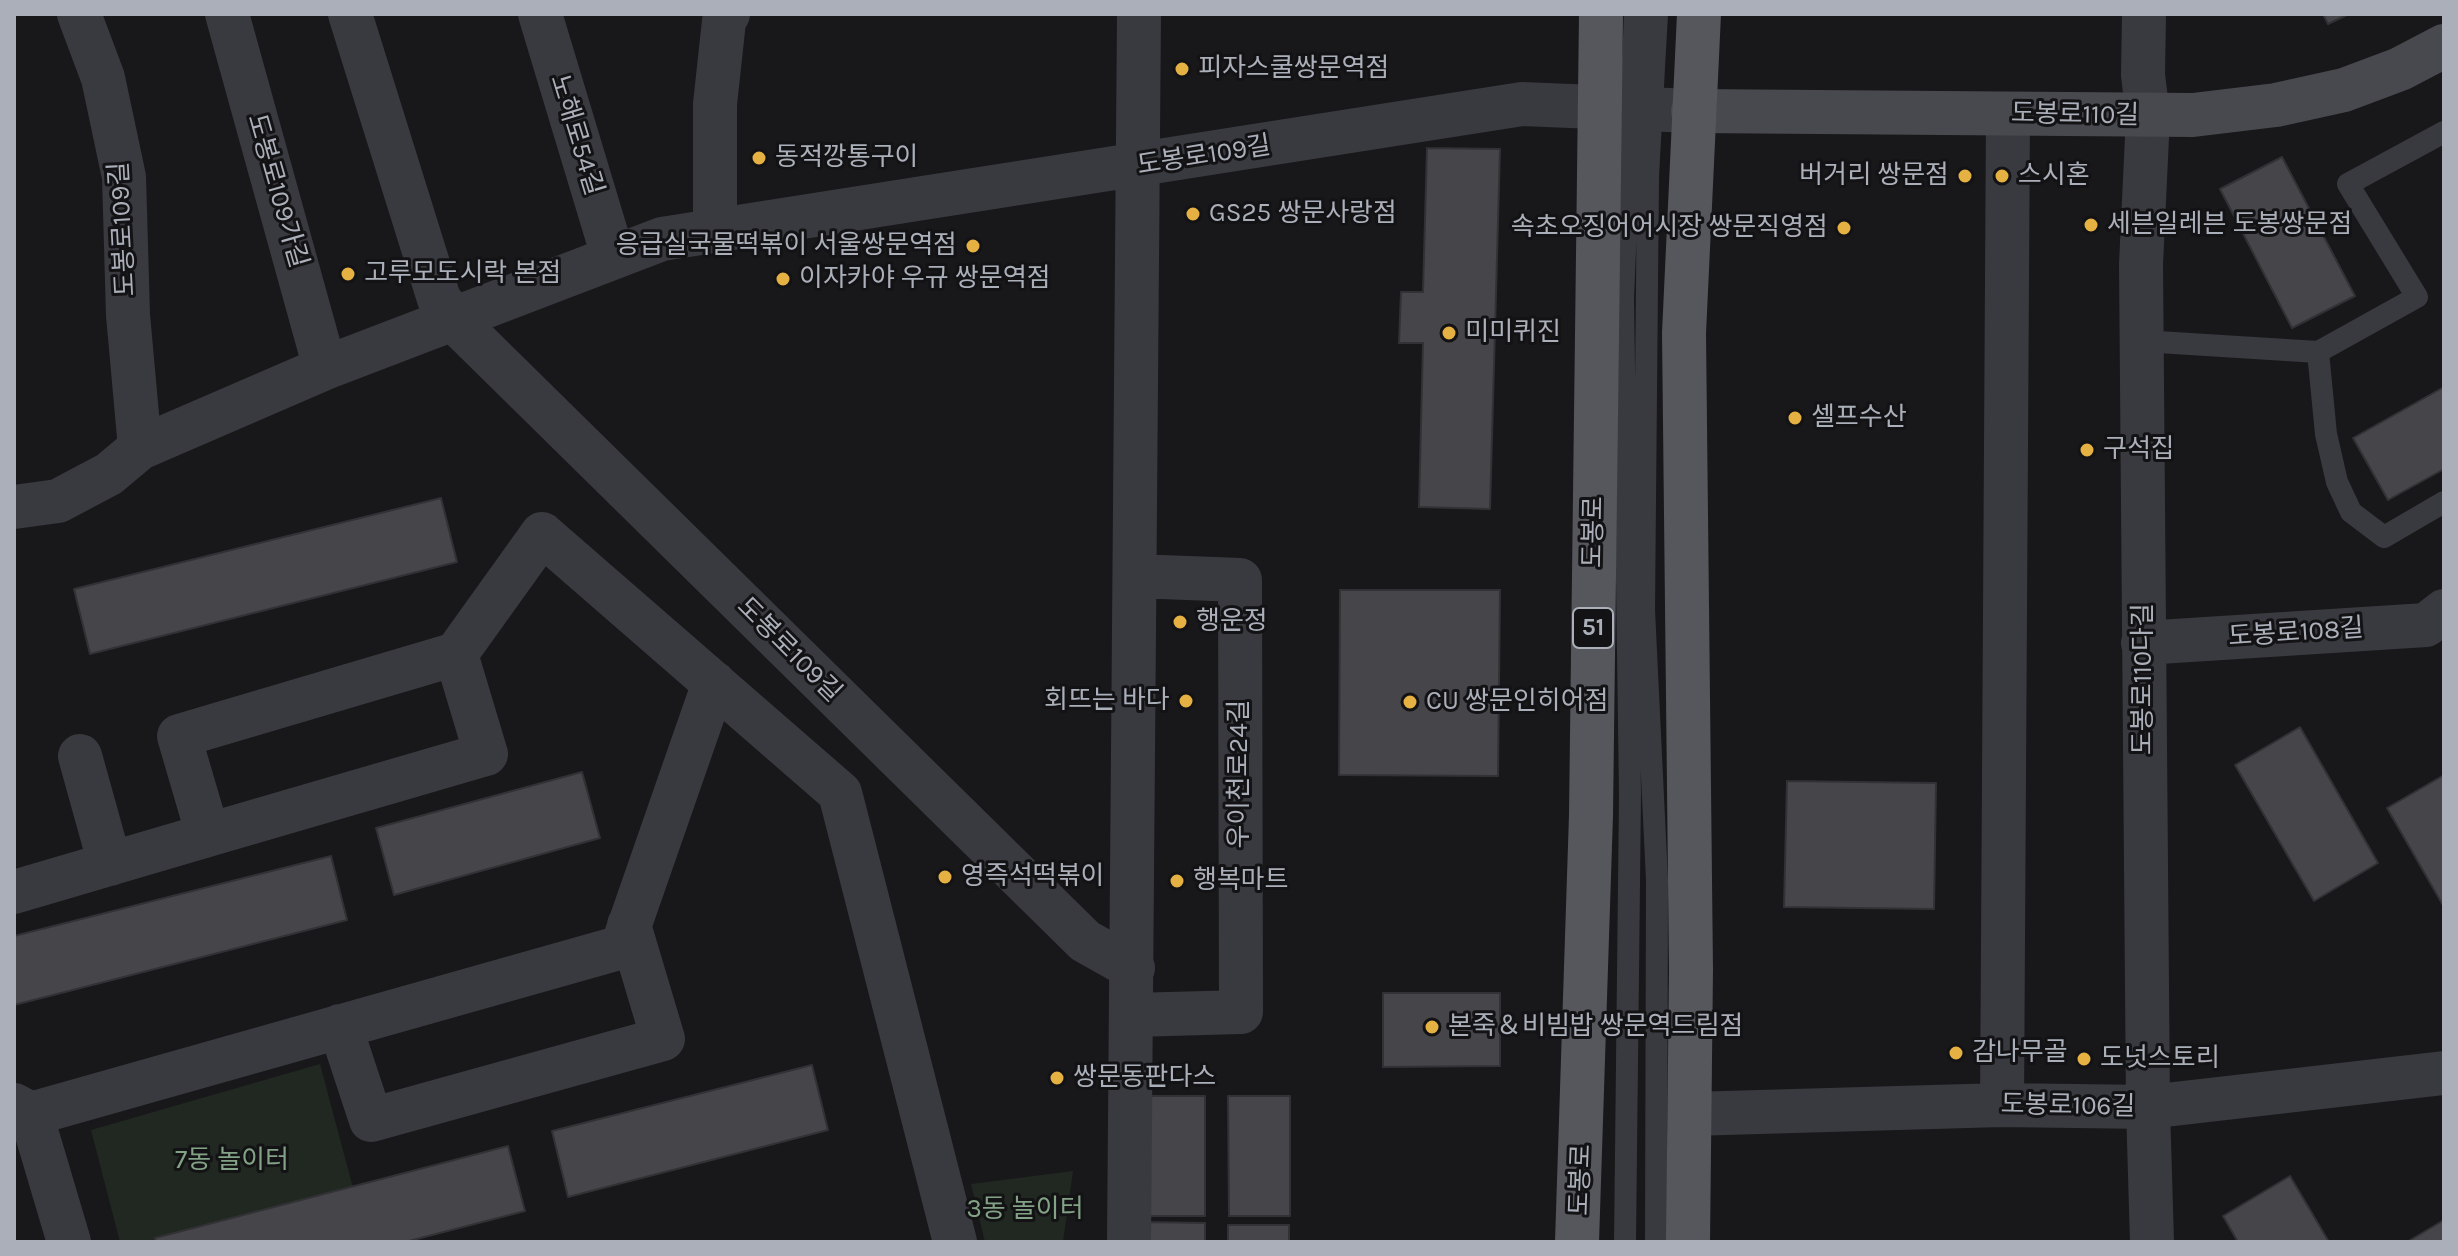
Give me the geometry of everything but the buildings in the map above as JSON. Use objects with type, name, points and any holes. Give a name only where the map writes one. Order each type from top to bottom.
[{"type":"main road","name":"도봉로","points":[[1601,14],[1643,108],[1684,333],[1690,1114],[1688,1242]]},
{"type":"main road","name":"도봉로","points":[[1577,1242],[1591,815],[1643,108],[1699,14]]},
{"type":"street","name":"도봉로109길","points":[[79,14],[103,78],[124,177],[128,315],[140,448]]},
{"type":"street","name":"도봉로109가길","points":[[227,14],[325,368]]},
{"type":"street","name":"도봉로109길","points":[[350,14],[439,299],[455,321],[1085,941],[1133,968]]},
{"type":"street","name":"노해로54길","points":[[540,14],[613,256]]},
{"type":"street","points":[[715,231],[715,104],[724,21],[728,14]]},
{"type":"street","points":[[1129,1242],[1139,14]]},
{"type":"street","name":"도봉로110다길","points":[[2144,14],[2143,75],[2148,116],[2141,264],[2143,643],[2152,1242]]},
{"type":"street","name":"도봉로110길","points":[[1643,108],[2193,115],[2276,105],[2344,90],[2400,69],[2444,46]]},
{"type":"street","name":"도봉로109길","points":[[14,507],[58,501],[83,490],[140,448],[325,368],[455,321],[662,239],[1137,167],[1522,104],[1643,108]]},
{"type":"street","points":[[2002,1105],[2008,114]]},
{"type":"street","points":[[208,835],[179,736],[456,654],[542,534],[840,793],[955,1242]]},
{"type":"street","name":"우이천로24길","points":[[1133,1015],[1241,1012],[1240,580],[1135,576]]},
{"type":"street","name":"도봉로108길","points":[[2143,643],[2426,625],[2444,611]]},
{"type":"street","points":[[14,892],[486,754],[456,654]]},
{"type":"street","points":[[69,1242],[23,1110],[622,947],[714,683]]},
{"type":"street","points":[[80,756],[110,864]]},
{"type":"street","points":[[340,1026],[371,1120],[663,1039],[629,925]]},
{"type":"street","name":"도봉로106길","points":[[1690,1114],[2002,1105],[2148,1107],[2444,1073]]},
{"type":"lane","points":[[1635,14],[1643,108],[1644,610],[1657,880],[1656,1242]]},
{"type":"lane","points":[[1625,1242],[1630,794],[1623,298],[1643,108],[1657,14]]},
{"type":"lane","points":[[2142,341],[2318,352],[2417,297],[2348,184],[2444,132]]},
{"type":"lane","points":[[2318,352],[2326,434],[2337,482],[2351,512],[2384,537],[2444,502]]},
{"type":"green space","name":"7동 놀이터","points":[[320,1064],[356,1199],[199,1242],[120,1242],[91,1130]]},
{"type":"green space","name":"3동 놀이터","points":[[1073,1171],[1063,1242],[985,1242],[971,1184]]},
{"type":"place","name":"피자스쿨쌍문역점","points":[[1182,69]]},
{"type":"place","name":"동적깡통구이","points":[[759,158]]},
{"type":"place","name":"버거리 쌍문점","points":[[1965,176]]},
{"type":"place","name":"스시혼","points":[[2002,176]]},
{"type":"place","name":"GS25 쌍문사랑점","points":[[1193,214]]},
{"type":"place","name":"세븐일레븐 도봉쌍문점","points":[[2091,225]]},
{"type":"place","name":"속초오징어어시장 쌍문직영점","points":[[1844,228]]},
{"type":"place","name":"응급실국물떡볶이 서울쌍문역점","points":[[973,246]]},
{"type":"place","name":"고루모도시락 본점","points":[[348,274]]},
{"type":"place","name":"이자카야 우규 쌍문역점","points":[[783,279]]},
{"type":"place","name":"미미퀴진","points":[[1449,333]]},
{"type":"place","name":"셀프수산","points":[[1795,418]]},
{"type":"place","name":"구석집","points":[[2087,450]]},
{"type":"place","name":"행운정","points":[[1180,622]]},
{"type":"place","name":"회뜨는 바다","points":[[1186,701]]},
{"type":"place","name":"CU 쌍문인히어점","points":[[1410,702]]},
{"type":"place","name":"영즉석떡볶이","points":[[945,877]]},
{"type":"place","name":"행복마트","points":[[1177,881]]},
{"type":"place","name":"본죽＆비빔밥 쌍문역드림점","points":[[1432,1027]]},
{"type":"place","name":"감나무골","points":[[1956,1053]]},
{"type":"place","name":"도넛스토리","points":[[2084,1059]]},
{"type":"place","name":"쌍문동판다스","points":[[1057,1078]]}]
